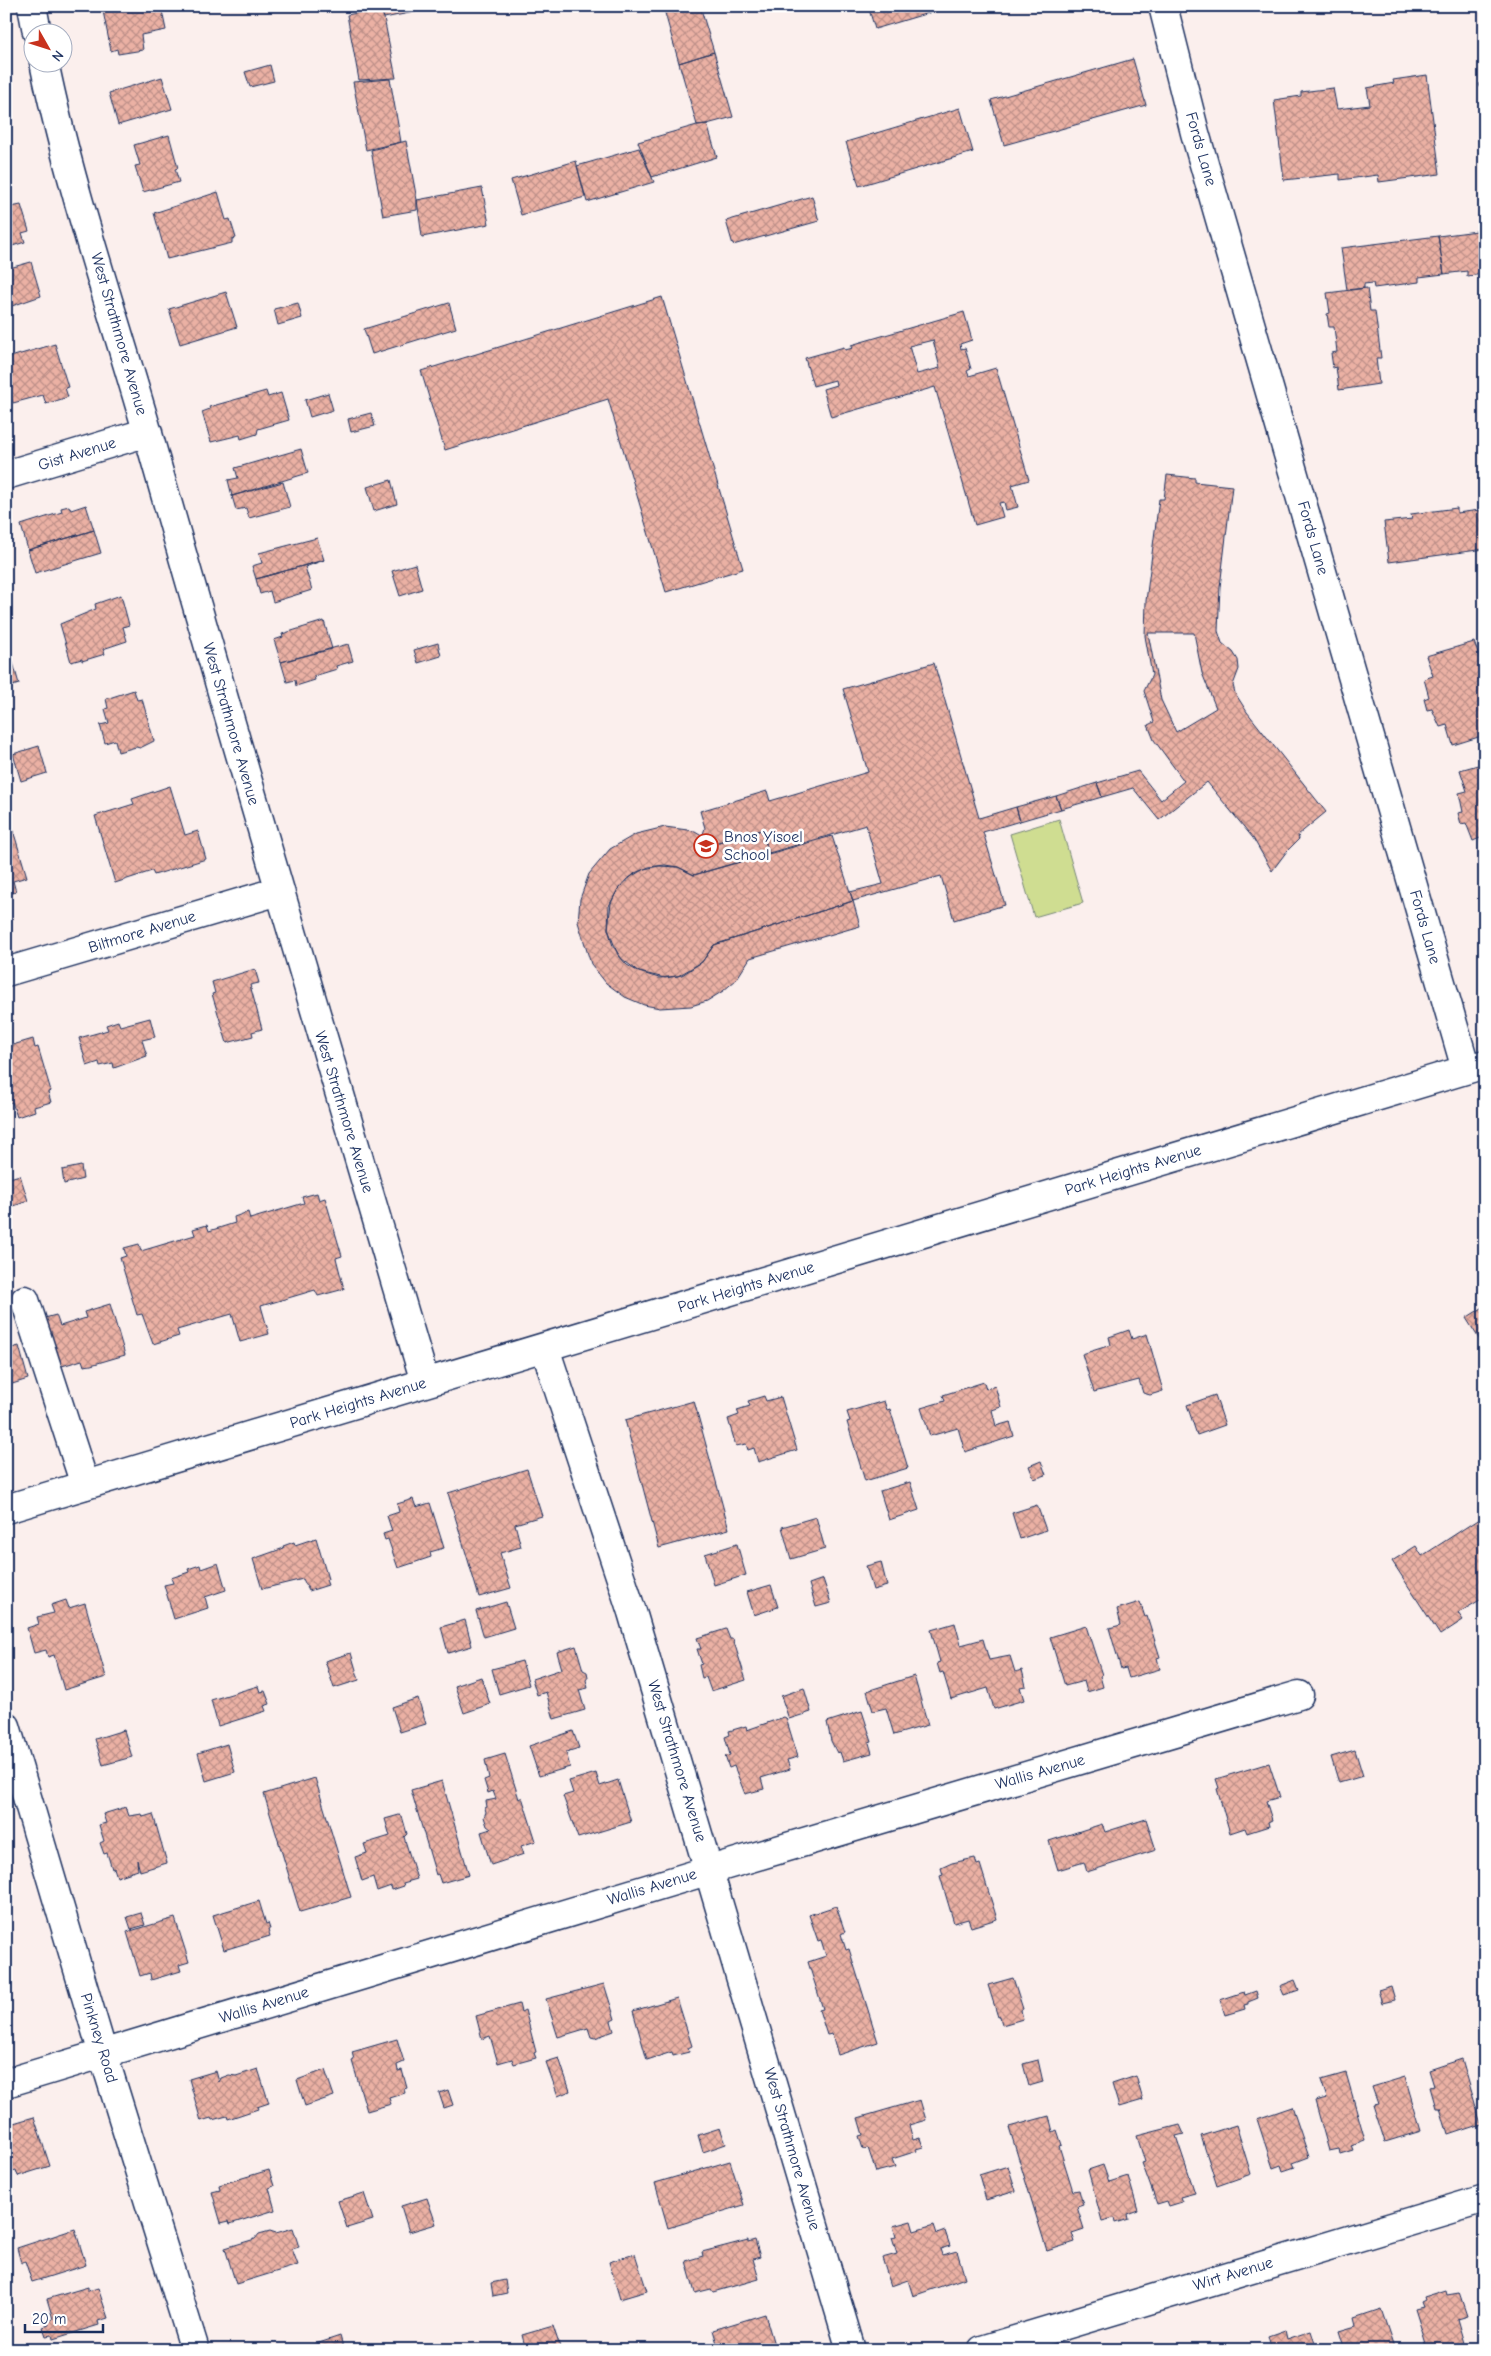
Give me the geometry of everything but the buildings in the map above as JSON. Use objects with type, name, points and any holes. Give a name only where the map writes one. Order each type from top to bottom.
[{"type":"street","points":[[32,6],[35,22]]},
{"type":"street","name":"Fords Lane","points":[[1163,6],[1196,134],[1475,1067]]},
{"type":"street","name":"West Strathmore Avenue","points":[[46,72],[69,164],[148,432],[279,891],[425,1382]]},
{"type":"street","name":"Gist Avenue","points":[[6,476],[148,432]]},
{"type":"street","name":"Biltmore Avenue","points":[[6,972],[279,891]]},
{"type":"street","name":"Park Heights Avenue","points":[[6,1509],[1475,1067]]},
{"type":"street","points":[[26,1300],[84,1485]]},
{"type":"street","name":"West Strathmore Avenue","points":[[545,1348],[632,1612],[851,2350]]},
{"type":"street","name":"Wallis Avenue","points":[[6,2083],[710,1870],[1299,1696]]},
{"type":"street","name":"Pinkney Road","points":[[6,1726],[103,2054],[195,2350]]},
{"type":"street","name":"Wirt Avenue","points":[[982,2350],[1485,2199]]},
{"type":"green space","points":[[1059,819],[1083,903],[1034,917],[1010,834]]},
{"type":"place","name":"Bnos Yisoel School","points":[[706,846]]}]
